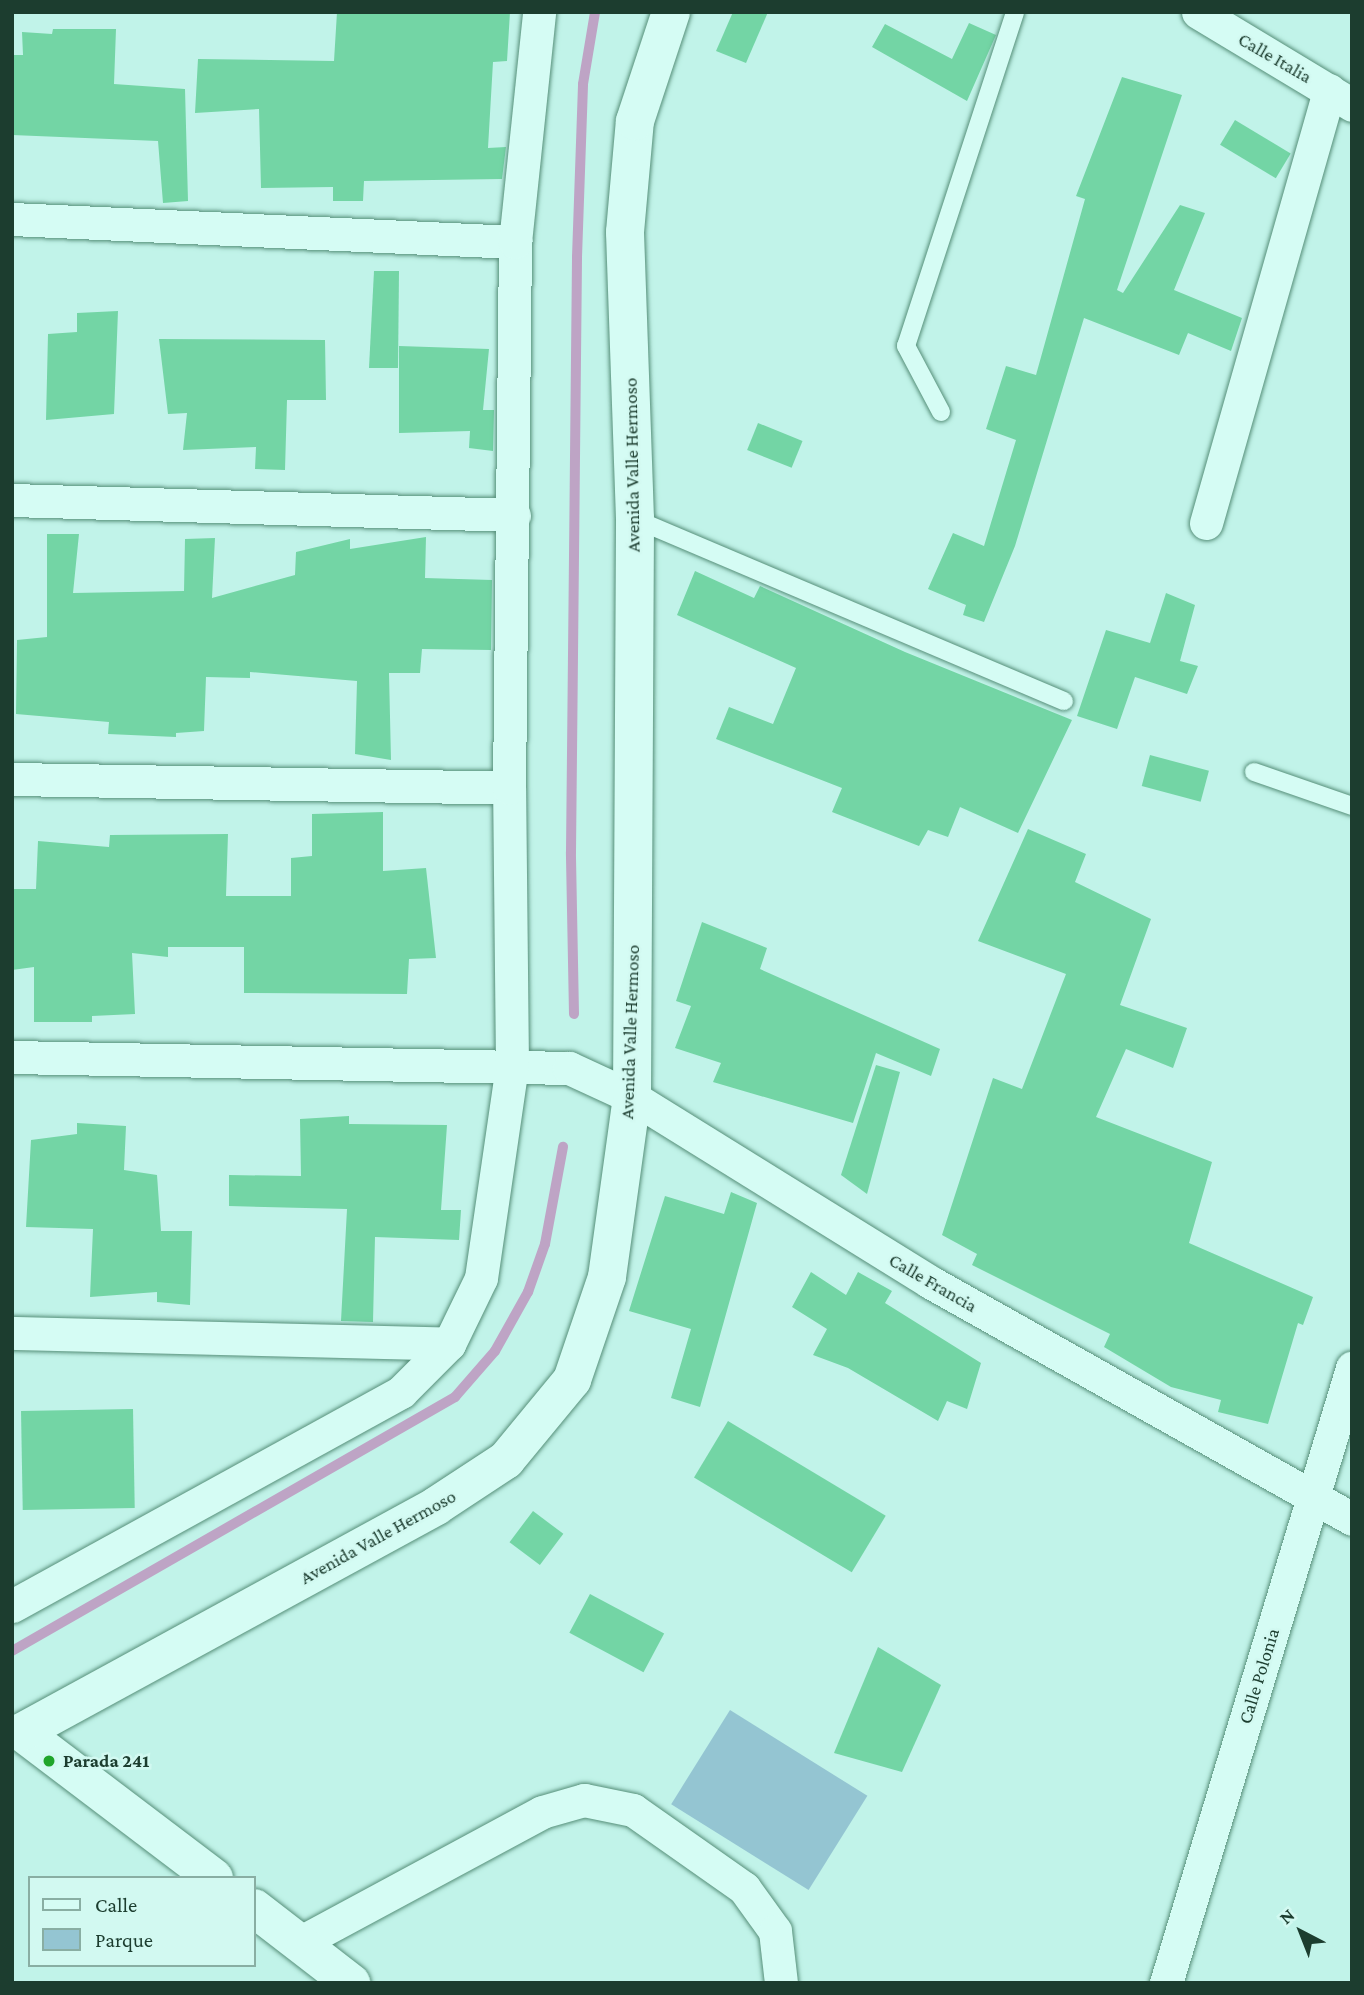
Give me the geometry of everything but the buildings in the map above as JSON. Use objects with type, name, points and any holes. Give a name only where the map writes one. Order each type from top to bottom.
[{"type":"street","points":[[12,1606],[401,1392],[449,1344],[481,1279],[512,1065],[509,788],[515,242],[539,12]]},
{"type":"street","name":"Avenida Valle Hermoso","points":[[17,1735],[436,1506],[506,1461],[572,1380],[607,1277],[632,1097],[635,519],[625,232],[635,121],[671,12]]},
{"type":"street","name":"Calle Italia","points":[[1198,12],[1232,22],[1340,97]]},
{"type":"street","points":[[1206,523],[1340,97]]},
{"type":"street","points":[[12,219],[515,242]]},
{"type":"street","points":[[12,500],[514,515]]},
{"type":"street","points":[[12,779],[509,788]]},
{"type":"street","name":"Calle Francia","points":[[12,1057],[569,1068],[632,1097],[930,1282],[1352,1519]]},
{"type":"street","points":[[12,1333],[449,1344]]},
{"type":"street","name":"Calle Polonia","points":[[1166,1983],[1352,1368]]},
{"type":"street","points":[[17,1735],[211,1876]]},
{"type":"street","points":[[299,1943],[542,1812],[584,1800],[633,1810],[744,1888],[775,1931],[781,1983]]},
{"type":"street","points":[[256,1910],[351,1983]]},
{"type":"lane","points":[[941,412],[906,346],[1015,12]]},
{"type":"lane","points":[[635,519],[1064,701]]},
{"type":"lane","points":[[1254,772],[1352,806]]},
{"type":"green space","points":[[730,1710],[867,1796],[809,1890],[671,1804]]},
{"type":"waterway","points":[[574,1014],[571,852],[577,257],[583,84],[595,12]]},
{"type":"waterway","points":[[12,1651],[455,1397],[495,1351],[528,1292],[545,1244],[563,1147]]},
{"type":"place","name":"Parada 241","points":[[49,1761]]}]
